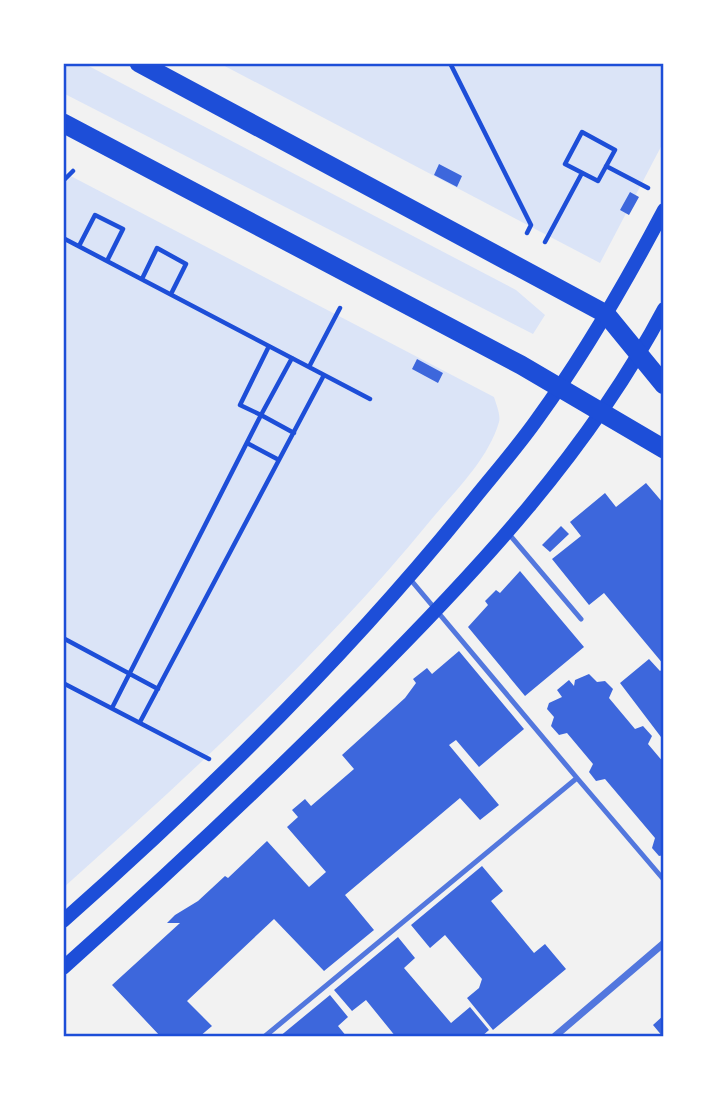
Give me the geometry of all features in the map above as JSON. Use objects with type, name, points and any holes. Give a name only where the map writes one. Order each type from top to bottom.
[{"type":"highway","points":[[139,63],[606,314],[664,385]]},
{"type":"highway","points":[[63,123],[559,387],[664,449]]},
{"type":"main road","points":[[63,920],[191,804],[295,701],[410,578],[536,421],[606,314],[664,210]]},
{"type":"main road","points":[[63,968],[211,835],[439,611],[602,412],[639,355],[664,309]]},
{"type":"street","points":[[554,1037],[664,943]]},
{"type":"lane","points":[[507,531],[581,619]]},
{"type":"lane","points":[[410,578],[664,880]]},
{"type":"lane","points":[[264,1037],[577,778]]},
{"type":"path","points":[[450,63],[531,225],[527,233]]},
{"type":"path","points":[[582,132],[615,150],[598,181],[582,173],[565,164],[582,132]]},
{"type":"path","points":[[606,166],[648,188]]},
{"type":"path","points":[[63,181],[73,171]]},
{"type":"path","points":[[545,242],[582,173]]},
{"type":"path","points":[[79,246],[95,215],[123,229],[107,261]]},
{"type":"path","points":[[63,238],[370,399]]},
{"type":"path","points":[[142,279],[157,248],[186,264],[171,294]]},
{"type":"path","points":[[309,366],[340,308]]},
{"type":"path","points":[[269,346],[240,405],[293,433]]},
{"type":"path","points":[[112,708],[292,358]]},
{"type":"path","points":[[140,722],[324,375]]},
{"type":"path","points":[[247,443],[279,460]]},
{"type":"path","points":[[63,638],[158,689]]},
{"type":"path","points":[[64,684],[209,760]]},
{"type":"shaded area","points":[[63,63],[83,63],[516,290],[545,315],[533,334],[63,93]]},
{"type":"shaded area","points":[[219,63],[664,63],[664,141],[600,263]]},
{"type":"shaded area","points":[[63,172],[494,397],[499,419],[494,436],[469,475],[344,619],[207,757],[63,888]]},
{"type":"building","points":[[439,164],[462,176],[457,187],[434,175]]},
{"type":"building","points":[[630,192],[639,197],[629,215],[620,210]]},
{"type":"building","points":[[417,359],[443,373],[438,383],[412,369]]},
{"type":"building","points":[[646,483],[664,504],[664,665],[604,593],[589,605],[552,559],[581,536],[570,522],[605,493],[616,507]]},
{"type":"building","points":[[561,526],[569,534],[550,552],[542,545]]},
{"type":"building","points":[[520,571],[584,647],[525,696],[468,627],[488,605],[485,601],[496,590],[500,593]]},
{"type":"building","points":[[459,651],[524,729],[479,767],[456,740],[449,745],[499,805],[480,820],[460,798],[345,895],[374,930],[324,971],[274,919],[187,1001],[212,1026],[199,1037],[161,1037],[112,985],[180,923],[167,923],[175,915],[198,901],[225,876],[228,878],[267,841],[309,887],[326,872],[287,827],[298,817],[292,810],[305,799],[311,806],[354,769],[342,755],[405,698],[416,683],[413,679],[427,668],[432,674]]},
{"type":"building","points":[[649,659],[660,671],[664,668],[664,741],[620,683]]},
{"type":"building","points":[[589,674],[597,682],[605,681],[613,689],[609,698],[635,729],[643,726],[652,736],[648,744],[664,763],[664,855],[659,856],[652,848],[655,838],[605,779],[596,781],[589,772],[593,764],[567,733],[559,735],[551,726],[554,717],[547,709],[549,703],[562,697],[557,690],[569,680],[574,686],[575,680]]},
{"type":"building","points":[[482,866],[503,891],[491,901],[534,953],[545,944],[566,969],[493,1030],[467,998],[479,988],[482,979],[445,935],[430,948],[411,925]]},
{"type":"building","points":[[398,937],[415,958],[404,968],[451,1023],[470,1007],[489,1030],[481,1037],[396,1037],[366,1000],[352,1011],[334,990]]},
{"type":"building","points":[[330,995],[348,1017],[338,1026],[347,1037],[279,1037]]},
{"type":"building","points":[[664,1015],[664,1037],[663,1037],[653,1025]]}]
